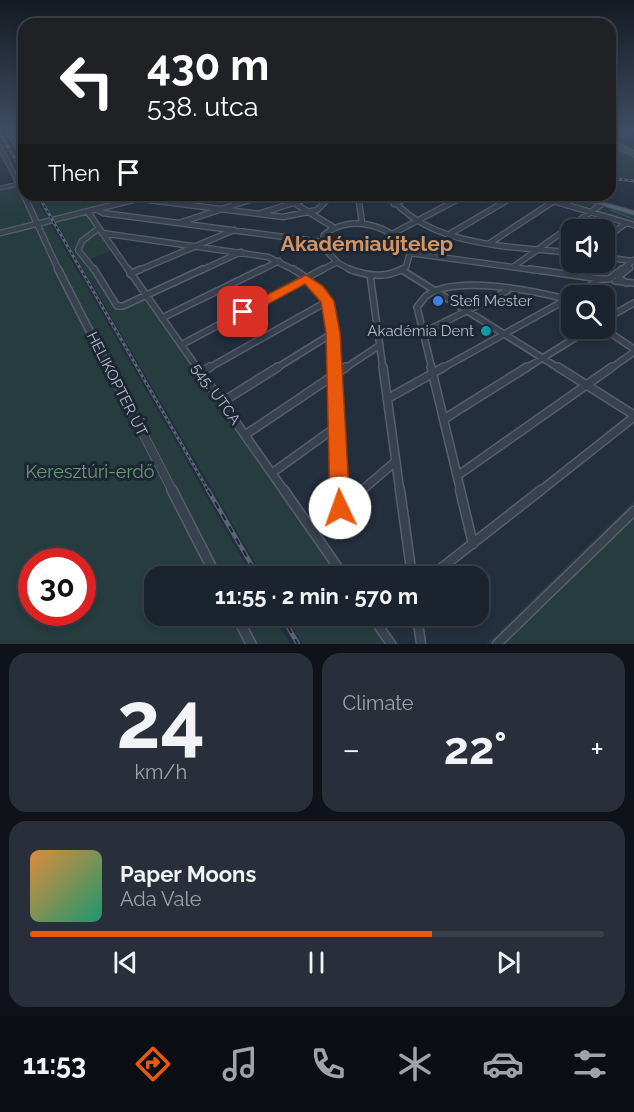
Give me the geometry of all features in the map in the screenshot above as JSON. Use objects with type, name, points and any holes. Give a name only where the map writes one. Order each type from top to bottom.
[{"type":"main road","points":[[592,201],[634,213]]},
{"type":"street","name":"HELIKOPTER ÚT","points":[[6,159],[18,182]]},
{"type":"street","points":[[0,188],[18,184]]},
{"type":"street","name":"HELIKOPTER ÚT","points":[[26,201],[211,566]]},
{"type":"street","points":[[0,233],[131,201]]},
{"type":"street","points":[[157,201],[283,217],[308,212],[324,206],[327,201]]},
{"type":"street","points":[[180,204],[190,201]]},
{"type":"street","points":[[178,223],[245,201]]},
{"type":"street","points":[[291,201],[333,227]]},
{"type":"street","points":[[259,214],[300,201]]},
{"type":"street","points":[[359,201],[362,223]]},
{"type":"street","points":[[393,201],[417,221],[448,235],[561,252]]},
{"type":"street","points":[[394,204],[400,201]]},
{"type":"street","points":[[392,234],[455,201]]},
{"type":"street","points":[[448,235],[506,201]]},
{"type":"street","points":[[490,243],[554,201],[634,225]]},
{"type":"street","points":[[512,267],[602,204]]},
{"type":"street","points":[[98,210],[103,213],[322,242]]},
{"type":"street","name":"545. UTCA","points":[[88,212],[337,566]]},
{"type":"street","points":[[362,223],[392,234],[405,245],[410,253],[409,263],[402,270],[388,275],[370,274],[337,262],[326,252],[322,242],[324,235],[333,227],[362,223]]},
{"type":"street","points":[[615,232],[626,223]]},
{"type":"street","points":[[130,274],[234,230]]},
{"type":"street","points":[[241,252],[123,306],[116,306],[85,256],[78,250],[82,241],[100,231],[241,252],[279,261],[319,289],[328,301],[333,333],[340,508]]},
{"type":"street","points":[[410,253],[600,279],[609,279],[633,261]]},
{"type":"street","points":[[615,259],[633,261]]},
{"type":"street","points":[[162,318],[279,261]]},
{"type":"street","points":[[181,345],[337,262]]},
{"type":"street","points":[[626,282],[618,277],[630,268]]},
{"type":"street","points":[[402,270],[634,416],[444,566]]},
{"type":"street","points":[[370,274],[411,566]]},
{"type":"street","points":[[590,285],[600,279]]},
{"type":"street","points":[[615,281],[634,284]]},
{"type":"street","points":[[473,544],[422,333],[417,307],[419,301],[435,291],[460,284],[561,297]]},
{"type":"street","points":[[422,333],[508,290]]},
{"type":"street","points":[[200,373],[328,301]]},
{"type":"street","points":[[387,399],[561,302]]},
{"type":"street","points":[[615,314],[634,303]]},
{"type":"street","points":[[222,402],[333,333]]},
{"type":"street","points":[[457,476],[587,386],[634,350],[615,337]]},
{"type":"street","points":[[444,419],[574,339]]},
{"type":"street","points":[[245,435],[380,345]]},
{"type":"street","points":[[272,473],[336,427]]},
{"type":"street","points":[[313,532],[396,461]]},
{"type":"street","points":[[497,644],[634,511]]},
{"type":"street","points":[[242,626],[251,644]]},
{"type":"street","points":[[379,626],[391,644]]},
{"type":"street","points":[[419,626],[421,644]]},
{"type":"green space","points":[[616,159],[634,159],[634,179],[616,177]]},
{"type":"green space","name":"Keresztúri-erdő","points":[[18,185],[18,201],[37,201],[246,566],[144,566],[144,626],[280,626],[290,644],[0,644],[0,189]]},
{"type":"green space","points":[[44,201],[139,201],[94,216],[116,249],[90,259],[119,305],[147,293],[344,566],[257,566]]},
{"type":"green space","points":[[550,201],[599,201],[634,211],[634,227],[615,221],[615,219],[608,219]]},
{"type":"green space","points":[[634,501],[634,644],[486,644]]},
{"type":"green space","points":[[292,626],[387,626],[399,644],[303,644]]},
{"type":"waterway","points":[[583,201],[595,204]]},
{"type":"waterway","points":[[611,210],[634,219]]},
{"type":"railway","points":[[15,159],[18,164]]},
{"type":"railway","points":[[616,179],[634,181]]},
{"type":"railway","points":[[41,201],[209,492]]},
{"type":"railway","points":[[208,490],[252,566]]},
{"type":"railway","points":[[287,626],[298,644]]},
{"type":"place","name":"Stefi Mester","points":[[438,301]]},
{"type":"place","name":"Akadémia Dent","points":[[486,331]]},
{"type":"district","name":"Akadémiaújtelep","points":[[367,244]]},
{"type":"route","points":[[243,312],[306,279],[319,289],[328,301],[333,333],[340,508]]}]
